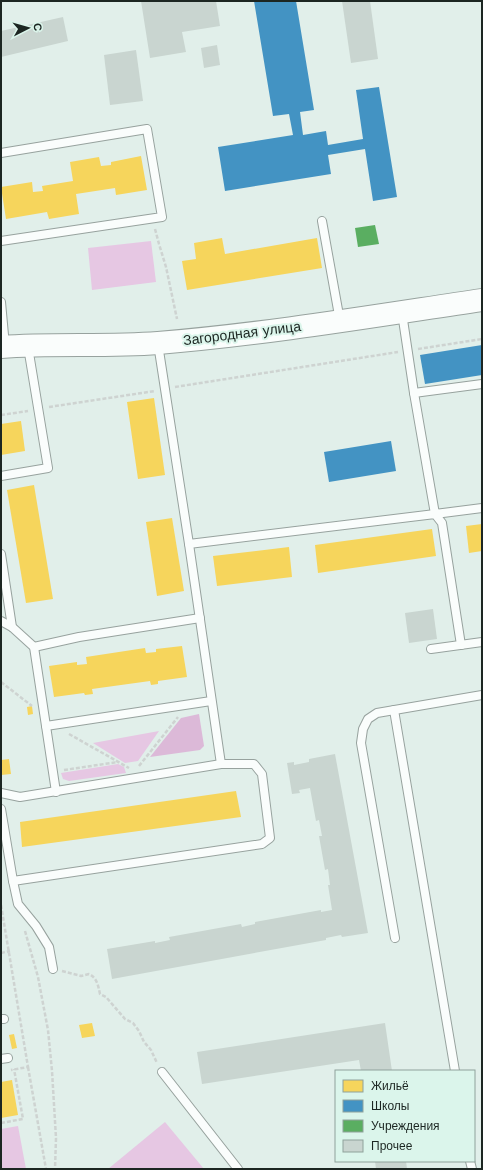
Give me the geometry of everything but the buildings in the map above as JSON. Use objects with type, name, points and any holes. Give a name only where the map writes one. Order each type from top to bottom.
[{"type":"main road","name":"Загородная улица","points":[[3,347],[102,346],[158,343],[340,322],[482,300]]},
{"type":"lane","points":[[1,153],[147,129],[162,217],[1,241]]},
{"type":"lane","points":[[322,221],[340,322]]},
{"type":"lane","points":[[1,302],[3,347]]},
{"type":"lane","points":[[402,312],[414,393],[435,514],[442,523],[461,645]]},
{"type":"lane","points":[[158,343],[221,764]]},
{"type":"lane","points":[[1,476],[48,468],[27,346]]},
{"type":"lane","points":[[414,393],[482,384]]},
{"type":"lane","points":[[189,544],[482,508]]},
{"type":"lane","points":[[1,554],[12,627]]},
{"type":"lane","points":[[34,647],[79,637],[200,618]]},
{"type":"lane","points":[[1,621],[12,627],[34,647],[44,715],[50,726],[56,792]]},
{"type":"lane","points":[[431,649],[482,642]]},
{"type":"lane","points":[[395,938],[361,743],[363,729],[368,719],[377,713],[482,695]]},
{"type":"lane","points":[[50,726],[211,702]]},
{"type":"lane","points":[[394,710],[455,1070]]},
{"type":"lane","points":[[1,793],[20,797],[221,764],[254,764],[262,774],[270,838],[262,844],[13,881]]},
{"type":"lane","points":[[1,809],[18,904],[36,926],[49,947],[53,969]]},
{"type":"lane","points":[[162,1072],[238,1169]]},
{"type":"path","points":[[153,218],[166,267],[177,319]]},
{"type":"path","points":[[1,415],[482,339]]},
{"type":"path","points":[[1,682],[44,715]]},
{"type":"path","points":[[50,726],[135,771],[187,705]]},
{"type":"path","points":[[53,772],[119,762]]},
{"type":"path","points":[[1,905],[46,1169]]},
{"type":"path","points":[[25,930],[38,977],[48,1030],[56,1138],[55,1169]]},
{"type":"path","points":[[1,953],[10,951]]},
{"type":"path","points":[[38,977],[53,969],[81,976],[89,974],[93,976],[97,982],[100,994],[106,997],[125,1019],[133,1024],[139,1031],[162,1072]]},
{"type":"path","points":[[8,1070],[28,1067]]},
{"type":"path","points":[[1,1123],[23,1119],[14,1069]]},
{"type":"shaded area","points":[[151,241],[156,282],[92,290],[88,248]]},
{"type":"shaded area","points":[[199,714],[204,746],[200,750],[150,757],[181,718]]},
{"type":"shaded area","points":[[159,731],[138,761],[125,763],[93,743]]},
{"type":"shaded area","points":[[118,764],[124,767],[126,773],[69,781],[63,779],[61,773]]},
{"type":"shaded area","points":[[165,1122],[204,1169],[108,1169]]},
{"type":"shaded area","points":[[18,1126],[26,1169],[1,1169],[1,1129]]}]
